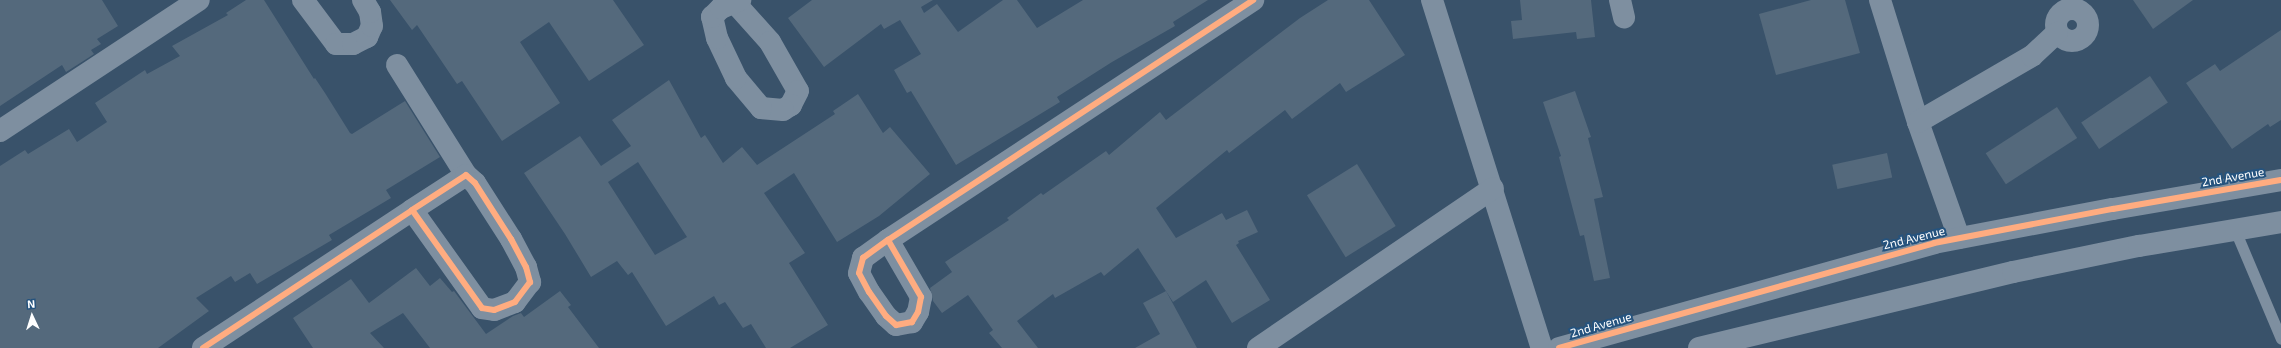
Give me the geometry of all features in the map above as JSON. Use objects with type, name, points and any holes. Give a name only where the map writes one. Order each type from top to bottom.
[{"type":"street","points":[[0,131],[199,0]]},
{"type":"street","points":[[303,0],[336,44],[353,44],[367,37],[372,26],[370,12],[363,0]]},
{"type":"street","points":[[888,240],[1253,0]]},
{"type":"street","points":[[1432,0],[1493,188],[1542,348]]},
{"type":"street","points":[[1880,0],[1918,122],[1959,238]]},
{"type":"street","points":[[737,2],[770,42],[798,90],[792,105],[783,110],[761,108],[736,78],[717,38],[712,17],[721,8],[737,2]]},
{"type":"street","points":[[1918,122],[2032,56],[2057,33]]},
{"type":"street","points":[[397,65],[466,175],[475,183],[526,267],[530,282],[515,302],[494,310],[482,308],[412,210]]},
{"type":"street","points":[[203,348],[466,175]]},
{"type":"street","name":"2nd Avenue","points":[[1560,348],[1777,286],[1959,238],[2281,180]]},
{"type":"street","points":[[1258,348],[1493,188]]},
{"type":"street","points":[[1699,348],[2013,272],[2139,246],[2281,222]]},
{"type":"lane","points":[[2235,230],[2281,339]]},
{"type":"building","points":[[0,0],[102,0],[118,26],[97,39],[101,44],[91,50],[94,54],[66,72],[62,65],[0,106]]},
{"type":"building","points":[[246,0],[264,0],[350,133],[352,134],[405,101],[440,157],[386,190],[391,198],[329,235],[332,240],[257,284],[250,273],[235,282],[231,276],[196,298],[209,311],[158,348],[0,348],[0,166],[25,150],[28,154],[69,129],[77,142],[107,122],[95,103],[145,70],[147,74],[180,56],[172,46],[228,15],[226,13]]},
{"type":"building","points":[[390,0],[613,0],[644,45],[589,81],[549,22],[520,42],[560,103],[502,141],[462,81],[457,84],[417,25],[412,30]]},
{"type":"building","points":[[812,0],[933,0],[921,7],[924,13],[937,4],[958,32],[1003,0],[1017,0],[1037,28],[1083,0],[1208,0],[1173,22],[1175,26],[1112,62],[1057,97],[1060,102],[956,165],[911,91],[907,93],[894,70],[921,54],[900,20],[884,29],[881,24],[824,67],[788,18]]},
{"type":"building","points":[[1328,0],[1369,0],[1405,55],[1346,92],[1340,83],[1292,119],[1285,110],[1229,153],[1227,150],[1156,208],[1176,238],[1222,213],[1226,220],[1247,210],[1258,232],[1238,241],[1239,243],[1236,245],[1270,300],[1232,323],[1206,280],[1173,302],[1138,248],[1104,276],[1101,272],[1055,298],[1053,294],[1017,321],[1038,348],[1002,348],[989,333],[993,330],[968,295],[942,313],[933,301],[930,288],[952,272],[945,262],[1009,220],[1007,218],[1041,193],[1043,195],[1106,151],[1109,155],[1160,112],[1166,120],[1300,18]]},
{"type":"building","points":[[1520,0],[1591,0],[1595,37],[1577,39],[1576,32],[1513,39],[1511,21],[1522,20]]},
{"type":"building","points":[[1811,0],[1845,0],[1860,53],[1776,75],[1759,14]]},
{"type":"building","points":[[2133,0],[2193,0],[2153,29]]},
{"type":"building","points":[[2281,30],[2281,120],[2270,127],[2268,124],[2232,149],[2186,83],[2215,64],[2220,71]]},
{"type":"building","points":[[2150,76],[2168,103],[2099,149],[2081,122]]},
{"type":"building","points":[[669,80],[701,138],[705,135],[723,163],[742,147],[757,165],[835,114],[833,111],[858,94],[883,133],[890,127],[930,174],[879,216],[837,242],[794,173],[764,193],[805,253],[789,263],[828,325],[790,348],[766,348],[751,324],[743,328],[725,302],[719,305],[714,296],[666,326],[632,272],[628,275],[617,261],[591,277],[565,234],[524,173],[580,136],[601,166],[631,146],[612,120]],"holes":[[[638,162],[687,237],[655,255],[608,182]]]},
{"type":"building","points":[[1575,91],[1591,137],[1588,138],[1603,197],[1594,199],[1610,278],[1594,281],[1584,235],[1580,236],[1559,157],[1561,156],[1543,102]]},
{"type":"building","points":[[2057,107],[2077,138],[2006,184],[1986,153]]},
{"type":"building","points":[[1887,153],[1892,177],[1837,189],[1832,165]]},
{"type":"building","points":[[1357,164],[1396,226],[1346,257],[1307,195]]},
{"type":"building","points":[[416,268],[430,286],[440,278],[452,292],[454,291],[486,334],[513,316],[521,313],[524,317],[560,291],[571,305],[568,307],[599,348],[430,348],[403,313],[370,333],[384,348],[313,348],[293,318],[351,279],[369,303]]},
{"type":"building","points":[[1166,291],[1197,348],[1135,348],[1160,334],[1143,303]]},
{"type":"cycle path","points":[[888,240],[921,297],[918,312],[912,322],[896,325],[886,316],[869,292],[859,273],[863,258],[888,240],[1253,0]]},
{"type":"cycle path","points":[[203,348],[412,210],[466,175],[475,183],[511,239],[526,267],[530,282],[515,302],[494,310],[482,308],[412,210]]},
{"type":"cycle path","points":[[1559,348],[1934,243],[2113,209],[2281,180]]}]
